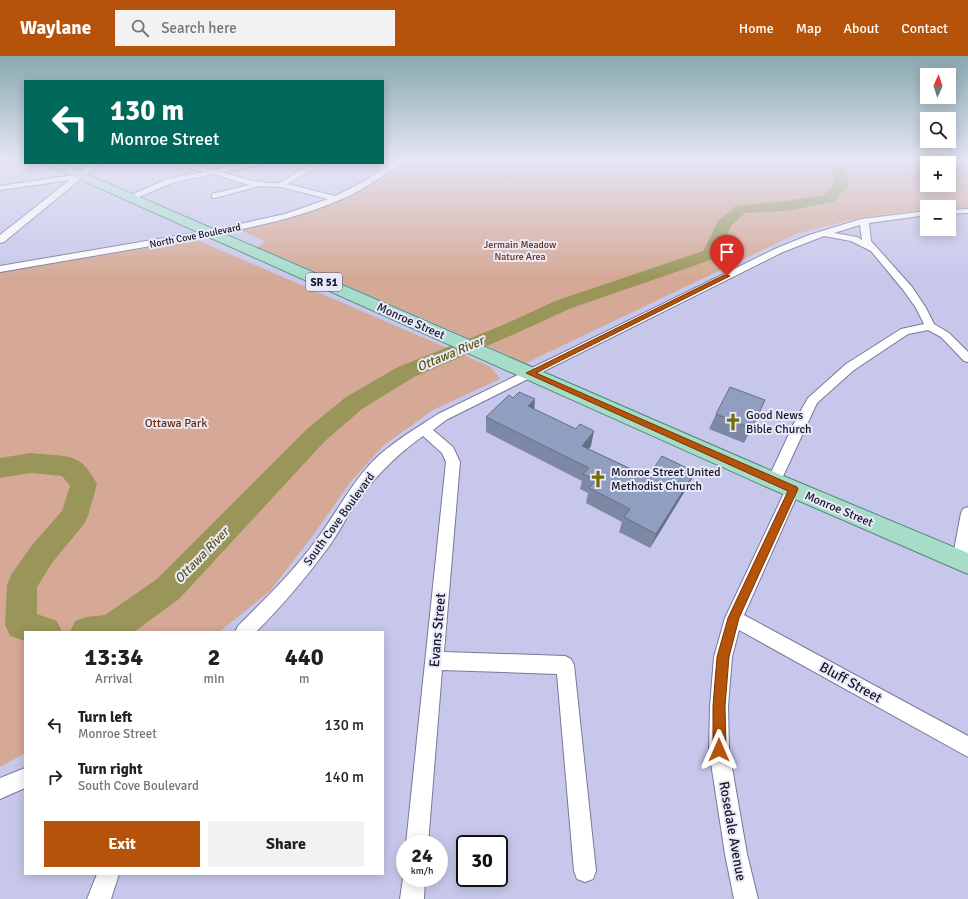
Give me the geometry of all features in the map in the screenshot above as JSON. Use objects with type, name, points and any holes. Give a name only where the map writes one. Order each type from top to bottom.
[{"type":"main road","name":"Monroe Street","points":[[135,199],[774,481],[964,563]]},
{"type":"street","points":[[0,240],[51,199]]},
{"type":"street","name":"North Cove Boulevard","points":[[0,269],[211,233],[283,216],[335,199]]},
{"type":"street","points":[[956,212],[968,211]]},
{"type":"street","name":"South Cove Boulevard","points":[[245,631],[285,591],[323,543],[349,502],[377,466],[400,446],[424,429],[522,370],[780,250],[822,234],[864,221],[920,215]]},
{"type":"street","points":[[864,221],[867,241],[908,289],[921,308],[930,326],[945,335],[968,358]]},
{"type":"street","points":[[822,234],[832,234],[854,239],[873,249]]},
{"type":"street","points":[[774,481],[802,419],[812,401],[826,387],[850,367],[905,331],[930,326]]},
{"type":"street","name":"Evans Street","points":[[419,835],[453,462],[448,450],[424,429]]},
{"type":"street","name":"Rosedale Avenue","points":[[746,899],[736,854],[719,750],[719,706],[723,657],[734,618],[793,489]]},
{"type":"street","points":[[964,563],[968,512]]},
{"type":"street","name":"Bluff Street","points":[[734,618],[968,747]]},
{"type":"street","points":[[434,661],[564,665],[585,871]]},
{"type":"street","points":[[0,789],[24,778]]},
{"type":"street","points":[[99,899],[108,875]]},
{"type":"street","points":[[412,899],[413,887]]},
{"type":"green space","name":"Jermain Meadow Nature Area","points":[[327,199],[968,199],[968,209],[956,208],[956,200],[920,200],[920,210],[857,218],[796,234],[526,363],[258,247],[265,241],[231,226],[309,206]]},
{"type":"green space","name":"Ottawa Park","points":[[197,240],[491,367],[500,379],[433,410],[384,445],[352,480],[314,534],[270,591],[220,631],[24,631],[24,754],[0,767],[0,272]]},
{"type":"building","points":[[730,387],[765,400],[752,428],[716,414]]},
{"type":"building","points":[[519,392],[535,399],[528,406],[576,429],[580,424],[594,431],[582,446],[648,477],[662,456],[695,472],[656,534],[624,517],[630,509],[589,488],[596,480],[583,474],[589,468],[486,417],[509,395],[513,398]]},
{"type":"waterway","name":"Ottawa River","points":[[98,631],[111,630],[168,589],[316,435],[354,403],[406,372],[510,329],[562,305],[710,254],[724,224],[741,209],[785,206],[827,199]]},
{"type":"waterway","name":"Ottawa River","points":[[0,468],[31,463],[69,467],[84,484],[74,516],[42,554],[22,585],[21,625],[42,631]]},
{"type":"place","name":"Good News Bible Church","points":[[733,422]]},
{"type":"place","name":"Monroe Street United Methodist Church","points":[[598,479]]},
{"type":"route","points":[[719,750],[719,706],[723,657],[734,618],[793,489],[530,373],[727,276]]}]
